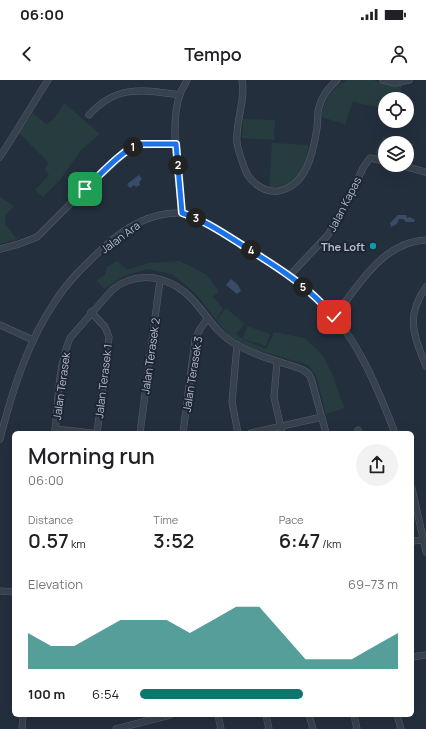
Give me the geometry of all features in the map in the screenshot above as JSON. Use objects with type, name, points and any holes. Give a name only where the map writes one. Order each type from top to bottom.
[{"type":"street","points":[[0,157],[48,80]]},
{"type":"street","points":[[187,80],[180,94],[177,108],[176,144],[182,213],[208,224],[251,250],[289,276],[315,297],[334,317],[361,356],[385,406],[394,431]]},
{"type":"street","points":[[242,80],[243,89],[237,143],[241,159],[248,178],[257,185],[271,191],[278,191],[288,188],[298,182],[304,172],[312,153],[322,98],[338,80]]},
{"type":"street","points":[[383,80],[394,83],[409,80]]},
{"type":"street","points":[[89,114],[104,100],[127,91],[143,90],[180,94]]},
{"type":"street","points":[[0,249],[37,237],[85,189],[127,151],[136,145],[176,144]]},
{"type":"street","name":"Jalan Kapas","points":[[289,276],[328,235],[350,196],[365,163],[370,158],[378,160]]},
{"type":"street","points":[[414,169],[426,172]]},
{"type":"street","name":"Jalan Ara","points":[[0,439],[2,426],[33,340],[53,305],[71,281],[90,260],[111,241],[133,225],[145,219],[182,213]]},
{"type":"street","points":[[334,317],[383,257],[398,246],[410,242],[426,240]]},
{"type":"street","name":"Jalan Terasek","points":[[55,431],[60,384],[66,347],[70,338],[91,312],[112,290],[123,282],[144,277],[171,283],[188,294],[208,318],[227,338],[236,345],[308,373],[311,378],[326,431]]},
{"type":"street","name":"Jalan Terasek 2","points":[[140,431],[160,280]]},
{"type":"street","points":[[426,287],[419,297],[414,311],[413,324],[416,343],[426,366]]},
{"type":"street","name":"Jalan Terasek 1","points":[[91,312],[106,327],[109,337],[97,431]]},
{"type":"street","name":"Jalan Terasek 3","points":[[183,431],[195,340],[200,329],[208,318]]},
{"type":"street","points":[[0,325],[33,340]]},
{"type":"street","points":[[236,345],[232,402],[238,431]]},
{"type":"street","points":[[277,362],[274,397],[282,430]]},
{"type":"street","points":[[272,431],[282,430],[322,417]]},
{"type":"street","points":[[414,497],[426,552]]},
{"type":"street","points":[[414,541],[424,540]]},
{"type":"street","points":[[0,591],[12,592]]},
{"type":"street","points":[[414,656],[426,652]]},
{"type":"street","points":[[419,655],[426,655]]},
{"type":"street","points":[[22,729],[23,717]]},
{"type":"street","points":[[116,729],[162,717]]},
{"type":"street","points":[[218,717],[221,729]]},
{"type":"street","points":[[266,717],[269,729]]},
{"type":"street","points":[[309,717],[312,729]]},
{"type":"street","points":[[354,717],[357,729]]},
{"type":"street","points":[[398,717],[401,729]]},
{"type":"green space","points":[[347,80],[373,80],[386,84],[403,82],[400,92],[378,92],[378,107],[353,101],[345,124],[321,117],[324,105],[330,95],[337,86]]},
{"type":"green space","points":[[64,103],[100,134],[81,150],[60,180],[43,197],[35,190],[49,175],[45,169],[49,163],[18,132],[33,113],[46,124],[54,119]]},
{"type":"green space","points":[[243,119],[275,120],[274,140],[242,138]]},
{"type":"green space","points":[[272,143],[308,145],[308,153],[303,169],[292,181],[286,185],[278,187],[269,187]]},
{"type":"green space","points":[[378,146],[378,156],[376,156],[375,152]]},
{"type":"green space","points":[[0,197],[14,206],[5,216],[6,225],[17,239],[0,244]]},
{"type":"green space","points":[[117,261],[127,270],[148,263],[180,261],[207,275],[219,292],[213,296],[223,309],[217,318],[227,327],[218,318],[226,308],[245,324],[236,334],[244,340],[266,349],[274,332],[305,338],[322,354],[332,373],[344,408],[326,414],[316,375],[308,365],[247,347],[229,336],[195,293],[172,274],[147,269],[124,276],[104,289],[96,280],[105,275],[107,267]]},
{"type":"green space","points":[[247,326],[270,334],[266,346],[243,339]]},
{"type":"water","points":[[139,175],[142,179],[139,182],[140,185],[136,187],[134,185],[130,188],[127,184]]},
{"type":"water","points":[[398,215],[406,215],[407,218],[410,217],[415,220],[414,222],[406,222],[403,219],[399,219],[397,224],[391,227],[390,223]]},
{"type":"water","points":[[231,279],[238,285],[241,291],[237,294],[226,285]]},
{"type":"place","name":"The Loft","points":[[373,246]]},
{"type":"route","points":[[85,189],[127,151],[136,145],[176,144],[182,213],[208,224],[236,240],[289,276],[315,297],[334,317]]}]
